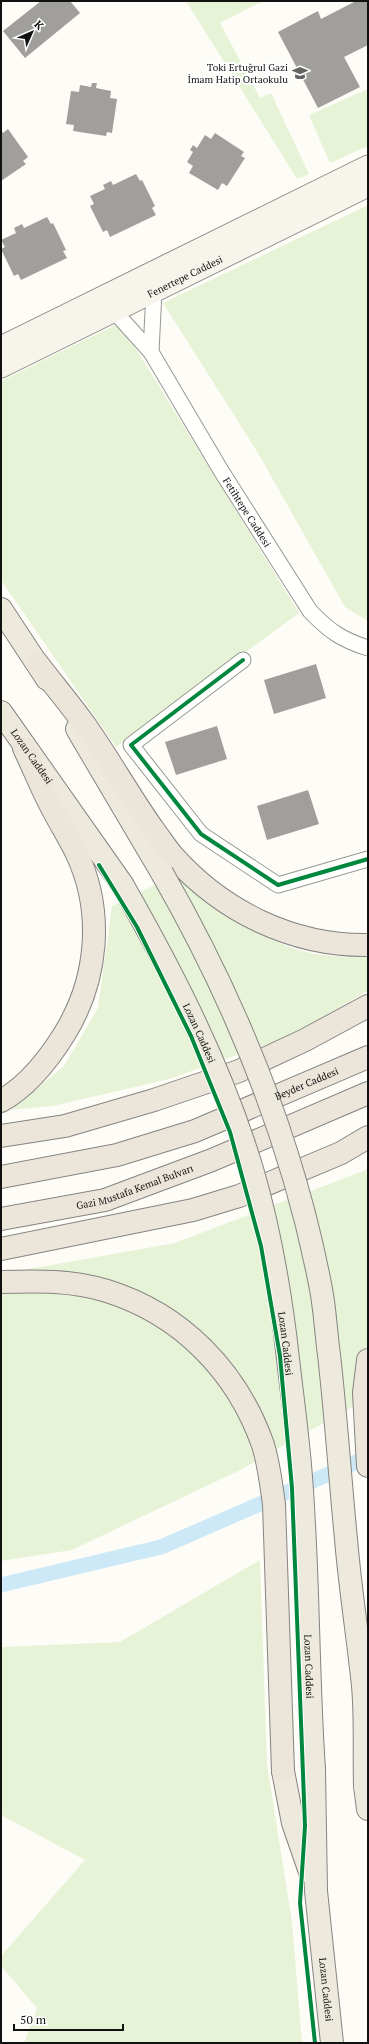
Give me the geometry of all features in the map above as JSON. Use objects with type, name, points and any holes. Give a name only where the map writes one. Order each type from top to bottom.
[{"type":"highway","points":[[37,663],[85,725],[134,803],[172,856],[211,894],[280,931],[314,941],[348,946],[368,945]]},
{"type":"highway","points":[[1,1101],[10,1096],[51,1056],[72,1021],[87,984],[94,948],[94,905],[87,881],[77,854],[51,805],[24,748]]},
{"type":"highway","points":[[1,1136],[65,1126],[154,1100],[239,1071],[305,1040],[368,1006]]},
{"type":"highway","name":"Beyder Caddesi","points":[[1,1177],[117,1155],[195,1131],[368,1057]]},
{"type":"highway","name":"Gazi Mustafa Kemal Bulvarı","points":[[1,1219],[105,1200],[264,1138],[368,1093]]},
{"type":"highway","points":[[1,1250],[193,1210],[240,1196],[341,1153],[368,1137]]},
{"type":"highway","points":[[1,1282],[64,1283],[82,1285],[106,1290],[160,1314],[193,1339],[211,1356],[240,1396],[253,1420],[263,1446],[269,1469],[274,1504],[283,1771]]},
{"type":"highway","points":[[368,1360],[364,1393],[368,1466]]},
{"type":"main road","name":"Fenertepe Caddesi","points":[[1,347],[368,166]]},
{"type":"main road","name":"Fenertepe Caddesi","points":[[1,367],[368,186]]},
{"type":"main road","points":[[1,609],[37,663],[194,928],[223,987],[263,1082],[288,1156],[318,1276],[338,1436],[346,1541],[363,1689],[365,1786],[368,1809]]},
{"type":"main road","name":"Lozan Caddesi","points":[[1,712],[24,748],[122,884],[167,962],[202,1034],[237,1126],[263,1210],[280,1293],[300,1466],[306,1566],[309,1690],[314,1769],[316,1891],[332,2043]]},
{"type":"main road","points":[[283,1771],[293,1823],[316,1891]]},
{"type":"street","points":[[151,352],[154,291]]},
{"type":"street","name":"Fetihtepe Caddesi","points":[[114,311],[151,352],[220,469],[310,612],[329,631],[349,642],[368,648]]},
{"type":"street","points":[[244,660],[131,745],[201,834],[278,885],[368,859]]},
{"type":"green space","points":[[186,1],[263,1],[220,23],[260,98],[271,93],[309,174],[297,179]]},
{"type":"green space","points":[[368,89],[368,146],[330,163],[309,115]]},
{"type":"green space","points":[[368,205],[368,621],[345,607],[258,453],[163,303]]},
{"type":"green space","points":[[120,323],[299,613],[116,747],[1,580],[1,381]]},
{"type":"green space","points":[[179,873],[210,900],[227,912],[263,935],[282,944],[302,951],[322,955],[368,956],[368,991],[283,1039],[169,1079],[53,1106],[11,1110],[64,1066],[98,1008],[112,906]]},
{"type":"green space","points":[[368,1169],[368,1398],[238,1471],[72,1550],[1,1561],[1,1274],[175,1243]]},
{"type":"green space","points":[[260,1560],[267,1764],[292,1922],[302,2043],[24,2043],[37,2008],[1,1966],[1,1956],[85,1860],[1,1815],[1,1647],[120,1642]]},
{"type":"building","points":[[41,1],[70,1],[80,13],[25,58],[3,31]]},
{"type":"building","points":[[356,1],[368,1],[368,45],[344,57],[360,87],[318,108],[278,32],[318,11],[321,19]]},
{"type":"building","points":[[92,83],[97,83],[96,88],[111,91],[110,98],[117,99],[112,133],[107,132],[106,136],[73,131],[74,125],[66,124],[71,91],[79,92],[80,85],[91,87]]},
{"type":"building","points":[[8,129],[28,157],[23,161],[26,164],[1,181],[1,130],[3,133]]},
{"type":"building","points":[[215,133],[244,152],[241,156],[245,158],[227,186],[222,183],[218,190],[189,173],[193,166],[187,162],[193,152],[190,150],[193,145],[197,148],[205,135],[211,139]]},
{"type":"building","points":[[136,174],[140,181],[142,180],[155,206],[152,208],[156,215],[110,237],[107,230],[103,232],[90,206],[94,204],[90,196],[105,189],[103,185],[111,181],[113,185]]},
{"type":"building","points":[[47,217],[51,224],[53,223],[66,250],[63,251],[67,258],[21,280],[18,274],[14,276],[1,249],[5,247],[1,240],[16,233],[14,228],[22,224],[24,228]]},
{"type":"building","points":[[316,664],[326,698],[274,714],[264,680]]},
{"type":"building","points":[[217,726],[227,759],[176,775],[165,742]]},
{"type":"building","points":[[308,790],[319,824],[267,840],[257,806]]},
{"type":"waterway","points":[[1,1585],[161,1547],[368,1457]]},
{"type":"cycle path","points":[[243,660],[131,745],[201,834],[278,885],[368,859]]},
{"type":"cycle path","points":[[99,865],[137,927],[191,1036],[230,1132],[261,1246],[280,1356],[292,1488],[305,1826],[300,1903],[315,2043]]},
{"type":"place","name":"Toki Ertuğrul Gazi İmam Hatip Ortaokulu","points":[[300,73]]}]
